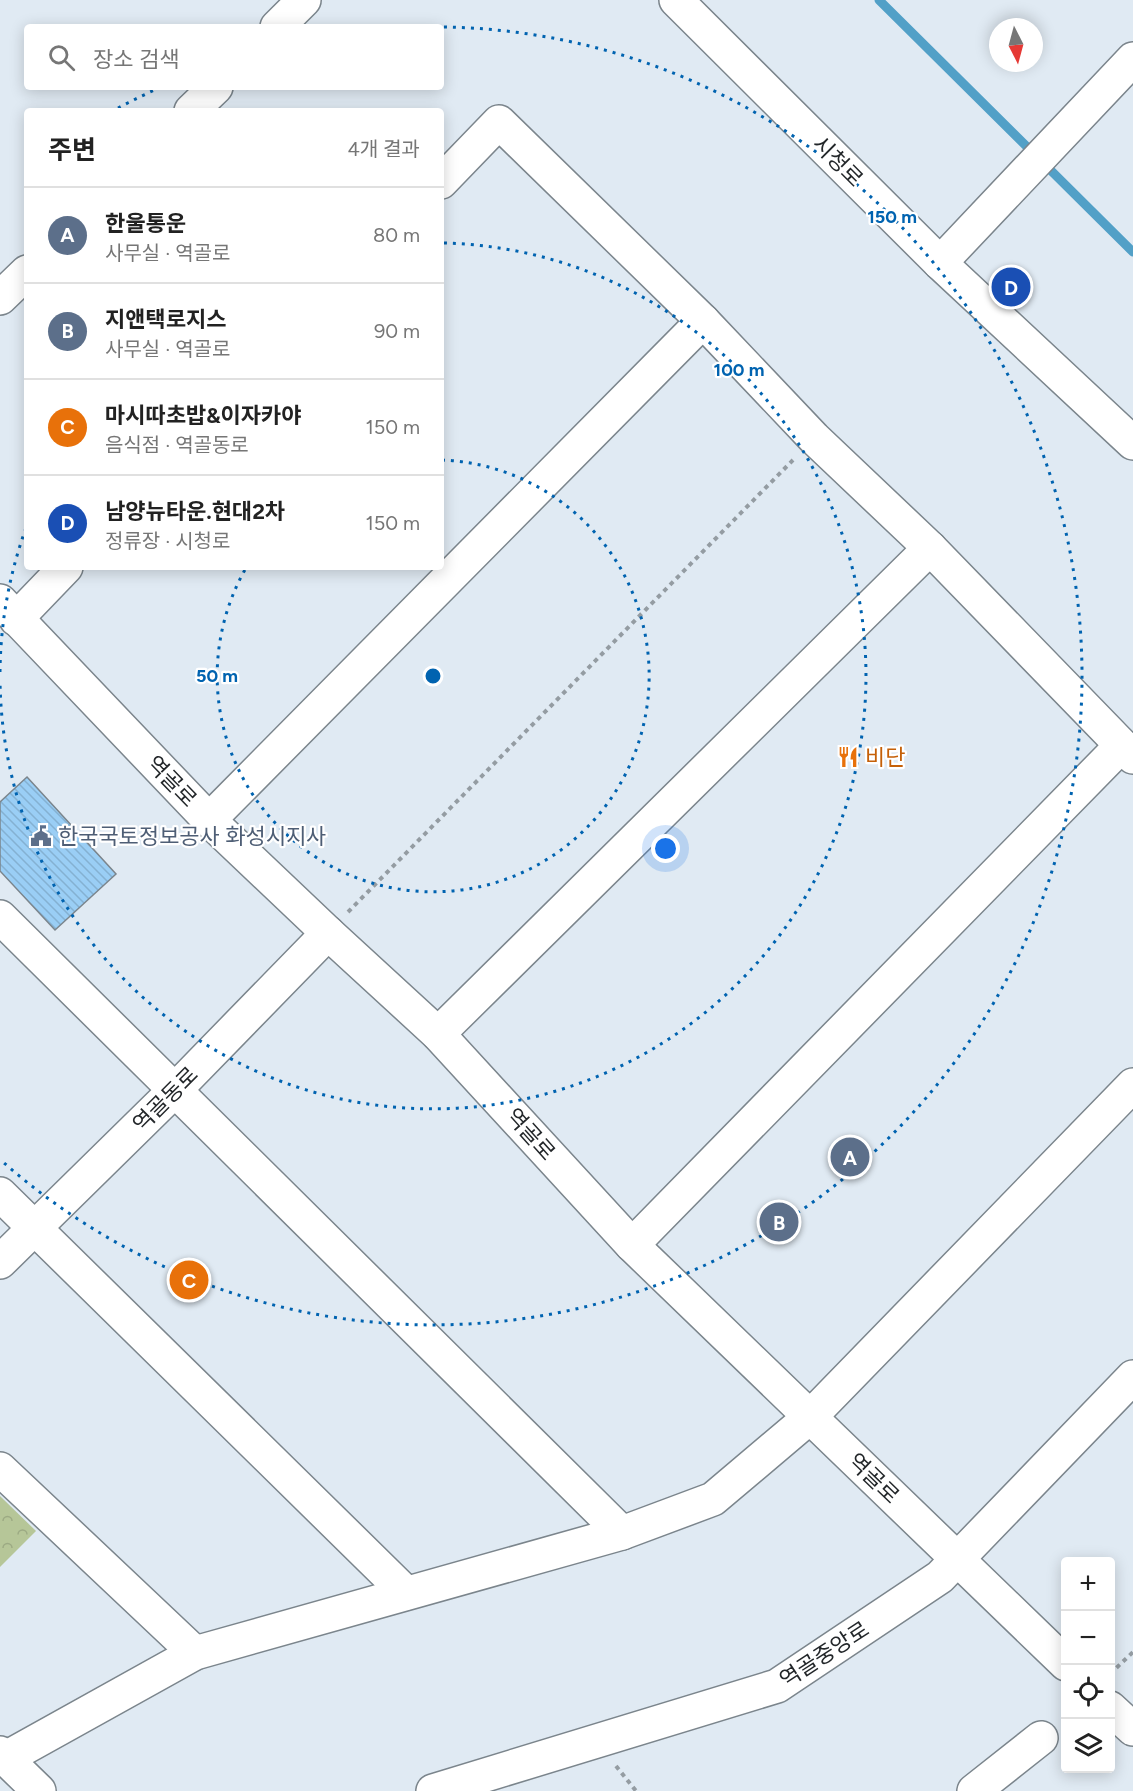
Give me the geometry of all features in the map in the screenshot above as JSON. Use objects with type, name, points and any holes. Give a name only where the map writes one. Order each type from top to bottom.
[{"type":"street","points":[[280,24],[304,0]]},
{"type":"street","name":"시청로","points":[[676,0],[940,263],[1133,443]]},
{"type":"street","points":[[940,263],[1133,59]]},
{"type":"street","points":[[194,108],[213,90]]},
{"type":"street","points":[[444,179],[499,122],[703,321],[814,438],[930,548],[1127,752],[632,1245]]},
{"type":"street","points":[[0,298],[24,275]]},
{"type":"street","points":[[209,820],[703,321]]},
{"type":"street","points":[[438,1034],[930,548]]},
{"type":"street","points":[[8,610],[62,570]]},
{"type":"street","name":"역골로","points":[[8,610],[209,820],[438,1034],[632,1245],[1061,1660]]},
{"type":"street","points":[[0,917],[622,1533]]},
{"type":"street","name":"역골동로","points":[[0,1262],[175,1090],[328,933]]},
{"type":"street","points":[[39,1791],[3,1755],[195,1653],[622,1533],[713,1499],[810,1417],[1133,1085]]},
{"type":"street","points":[[0,1194],[406,1593]]},
{"type":"street","name":"역골중앙로","points":[[433,1791],[777,1686],[940,1577],[1133,1377]]},
{"type":"street","points":[[0,1469],[195,1653]]},
{"type":"street","points":[[1115,1713],[1133,1729]]},
{"type":"street","points":[[974,1791],[1041,1738]]},
{"type":"path","points":[[328,933],[814,438]]},
{"type":"path","points":[[1115,1669],[1133,1652]]},
{"type":"green space","points":[[0,1496],[36,1531],[0,1567]]},
{"type":"building","name":"한국국토정보공사 화성시지사","points":[[27,777],[116,874],[55,930],[0,871],[0,802]]},
{"type":"waterway","points":[[879,0],[1133,252]]},
{"type":"place","name":"남양뉴타운.현대2차","points":[[1011,287]]},
{"type":"place","name":"비단","points":[[848,757]]},
{"type":"place","name":"한국국토정보공사 화성시지사","points":[[41,836]]},
{"type":"place","name":"한울통운","points":[[850,1157]]},
{"type":"place","name":"지앤택로지스","points":[[779,1222]]},
{"type":"place","name":"마시따초밥&이자카야","points":[[189,1280]]}]
